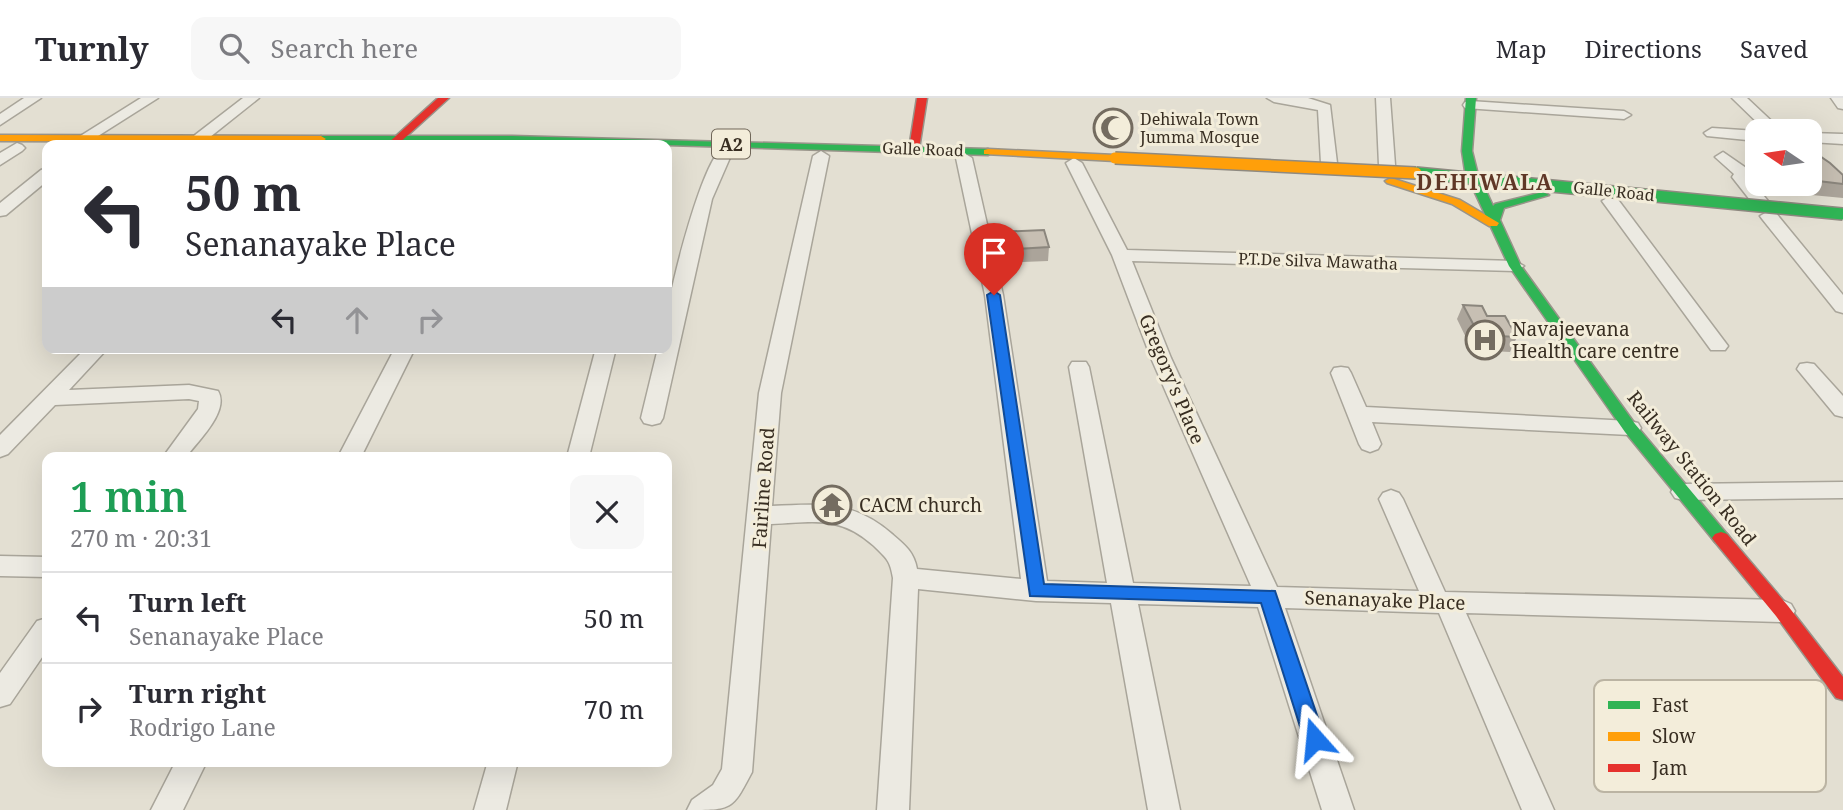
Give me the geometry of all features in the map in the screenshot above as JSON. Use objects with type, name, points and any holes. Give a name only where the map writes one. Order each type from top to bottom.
[{"type":"main road","points":[[397,140],[444,98]]},
{"type":"main road","points":[[915,149],[922,98]]},
{"type":"main road","name":"Railway Station Road","points":[[1470,102],[1468,141],[1471,171],[1515,266],[1630,428],[1782,611],[1843,692]]},
{"type":"main road","name":"Galle Road","points":[[0,138],[298,140]]},
{"type":"main road","points":[[1392,171],[1446,158],[1468,141],[1511,175]]},
{"type":"main road","name":"Galle Road","points":[[672,146],[915,149],[1064,159]]},
{"type":"main road","points":[[0,148],[42,147]]},
{"type":"main road","name":"Galle Road","points":[[672,151],[1116,160],[1466,176],[1843,212]]},
{"type":"main road","points":[[1064,159],[1392,171],[1471,171],[1576,181],[1843,221]]},
{"type":"main road","name":"Galle Road","points":[[1116,160],[1469,183],[1843,221]]},
{"type":"main road","points":[[1392,171],[1479,189],[1584,199],[1843,212]]},
{"type":"main road","points":[[1392,171],[1473,209],[1493,223],[1499,206],[1543,195]]},
{"type":"main road","points":[[1576,181],[1571,183],[1571,189],[1584,199]]},
{"type":"street","points":[[0,121],[33,98]]},
{"type":"street","points":[[82,140],[151,98]]},
{"type":"street","points":[[200,138],[252,98]]},
{"type":"street","points":[[1275,98],[1313,103],[1325,108],[1320,167]]},
{"type":"street","points":[[1383,98],[1392,171]]},
{"type":"street","points":[[1739,98],[1761,119]]},
{"type":"street","points":[[1841,98],[1843,105]]},
{"type":"street","points":[[1470,102],[1624,115]]},
{"type":"street","points":[[1712,132],[1745,135]]},
{"type":"street","points":[[1822,138],[1843,139]]},
{"type":"street","points":[[0,160],[17,148]]},
{"type":"street","points":[[672,334],[704,199],[724,153]]},
{"type":"street","name":"Fairline Road","points":[[704,810],[724,795],[737,772],[762,515],[770,393],[821,156]]},
{"type":"street","points":[[1723,157],[1746,175],[1740,177],[1843,307]]},
{"type":"street","points":[[964,158],[994,295],[1036,591]]},
{"type":"street","name":"Gregory's Place","points":[[1064,159],[1121,255],[1161,358],[1268,596]]},
{"type":"street","points":[[0,211],[42,177]]},
{"type":"street","points":[[1610,201],[1718,346]]},
{"type":"street","name":"P.T.De Silva Mawatha","points":[[1121,255],[1515,266]]},
{"type":"street","points":[[0,449],[92,354]]},
{"type":"street","points":[[352,452],[402,354]]},
{"type":"street","points":[[580,452],[605,354]]},
{"type":"street","points":[[652,418],[667,354]]},
{"type":"street","points":[[1079,367],[1164,810]]},
{"type":"street","points":[[1807,369],[1843,410]]},
{"type":"street","points":[[1341,373],[1370,444]]},
{"type":"street","points":[[49,398],[189,392],[209,396],[209,410],[178,452]]},
{"type":"street","points":[[1360,414],[1630,428]]},
{"type":"street","points":[[1683,492],[1843,490]]},
{"type":"street","points":[[1391,499],[1443,603],[1538,810]]},
{"type":"street","points":[[762,515],[828,513],[864,523],[902,556],[906,578],[893,810]]},
{"type":"street","points":[[0,566],[42,566]]},
{"type":"street","name":"Senanayake Place","points":[[906,578],[1036,591],[1782,611]]},
{"type":"street","points":[[1268,596],[1338,810]]},
{"type":"street","points":[[0,695],[42,636]]},
{"type":"street","points":[[167,810],[189,767]]},
{"type":"street","points":[[491,810],[502,767]]},
{"type":"building","points":[[1822,157],[1843,175],[1843,184],[1822,181]]},
{"type":"building","points":[[1044,230],[1049,247],[999,250],[995,232]]},
{"type":"building","points":[[1463,305],[1482,306],[1487,316],[1505,316],[1517,337],[1479,335]]},
{"type":"traffic: fast","points":[[1471,98],[1467,151],[1471,171],[1515,266],[1630,428],[1721,538]]},
{"type":"traffic: fast","points":[[321,139],[549,140]]},
{"type":"traffic: fast","points":[[672,143],[988,152]]},
{"type":"traffic: fast","points":[[1416,173],[1843,214]]},
{"type":"traffic: fast","points":[[1493,223],[1499,206],[1543,195]]},
{"type":"traffic: slow","points":[[0,138],[321,139]]},
{"type":"traffic: slow","points":[[988,152],[1115,158]]},
{"type":"traffic: slow","points":[[1115,158],[1416,173]]},
{"type":"traffic: slow","points":[[1391,181],[1456,202],[1493,223]]},
{"type":"traffic: jam","points":[[397,140],[444,98]]},
{"type":"traffic: jam","points":[[914,149],[922,98]]},
{"type":"traffic: jam","points":[[1721,538],[1782,611],[1843,692]]},
{"type":"place","name":"Dehiwala Town Jumma Mosque","points":[[1113,128]]},
{"type":"place","name":"Navajeevana Health care centre","points":[[1485,340]]},
{"type":"place","name":"CACM church","points":[[832,505]]},
{"type":"district","name":"DEHIWALA","points":[[1485,182]]},
{"type":"route","points":[[994,295],[1036,591],[1268,596],[1315,739]]}]
